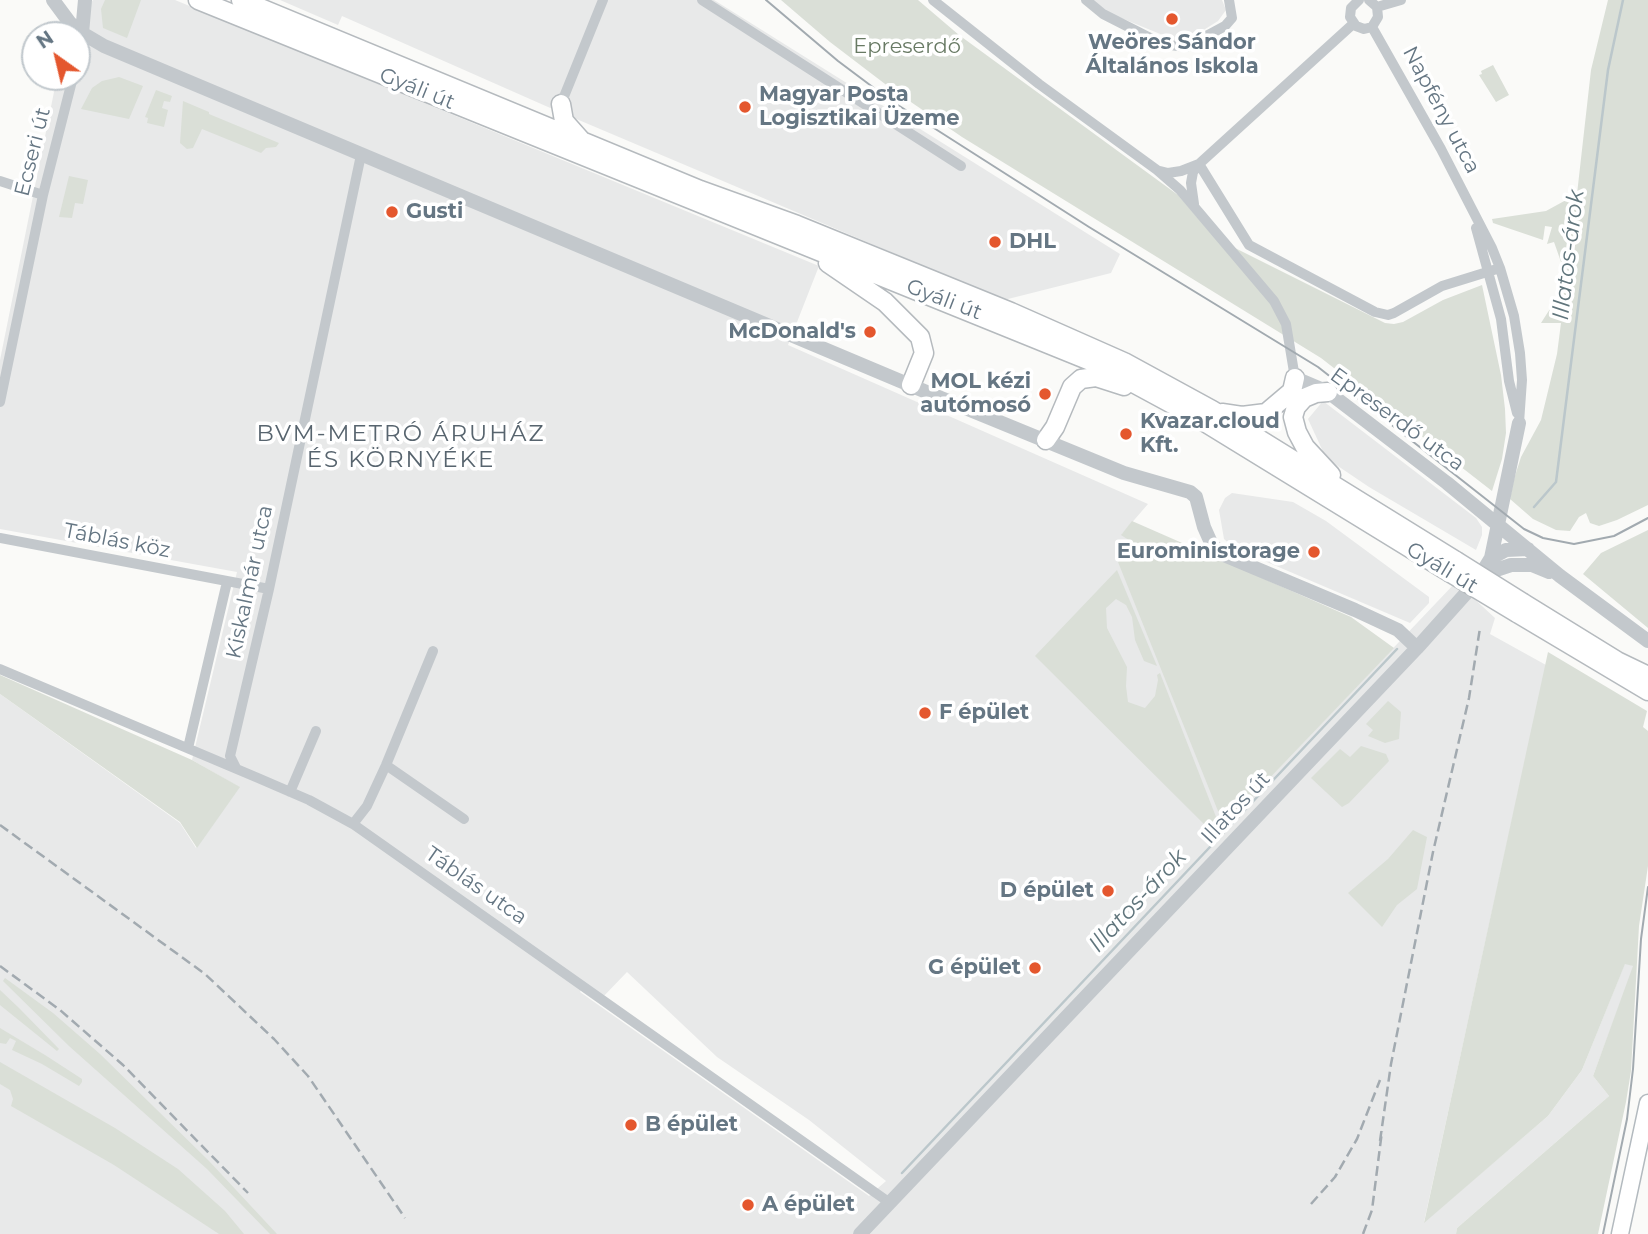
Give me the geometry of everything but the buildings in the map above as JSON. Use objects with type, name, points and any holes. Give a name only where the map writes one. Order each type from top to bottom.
[{"type":"main road","name":"Gyáli út","points":[[198,0],[704,206],[1070,351],[1150,391],[1647,683]]},
{"type":"main road","name":"Gyáli út","points":[[241,0],[700,190],[797,225],[1023,317],[1124,362],[1212,410],[1351,495],[1452,567]]},
{"type":"main road","points":[[521,117],[548,114],[561,104],[564,121],[582,141]]},
{"type":"main road","points":[[807,245],[826,262],[869,289],[914,328],[924,346],[911,385]]},
{"type":"main road","points":[[1046,440],[1055,427],[1072,387],[1081,379],[1096,377],[1137,390],[1150,391]]},
{"type":"main road","points":[[1212,410],[1242,416],[1266,412],[1292,391],[1295,378]]},
{"type":"main road","points":[[1328,392],[1304,398],[1294,412],[1293,422],[1311,454],[1351,495]]},
{"type":"main road","points":[[1620,1234],[1648,1103]]},
{"type":"street","points":[[53,0],[69,21]]},
{"type":"street","points":[[83,21],[85,0]]},
{"type":"street","points":[[561,104],[603,0]]},
{"type":"street","points":[[702,0],[961,166]]},
{"type":"street","name":"Epreserdő utca","points":[[933,0],[1180,190],[1255,277],[1279,310],[1286,324],[1295,378],[1328,392],[1427,466],[1497,523]]},
{"type":"street","points":[[1086,0],[1103,14],[1162,44],[1186,47],[1225,26],[1232,18],[1229,0]]},
{"type":"street","points":[[1358,0],[1349,13],[1353,24],[1360,28],[1372,27],[1378,17],[1373,4],[1401,0]]},
{"type":"street","points":[[1157,170],[1168,173],[1188,170],[1199,164],[1353,24]]},
{"type":"street","name":"Napfény utca","points":[[1372,27],[1435,137],[1500,268],[1514,316],[1520,353],[1519,423]]},
{"type":"street","points":[[91,38],[361,155],[911,385],[1135,477],[1190,492],[1196,497],[1212,545],[1224,555],[1398,630],[1417,648]]},
{"type":"street","name":"Ecseri út","points":[[0,402],[43,195],[69,91]]},
{"type":"street","name":"Kiskalmár utca","points":[[236,768],[230,755],[269,589],[361,155]]},
{"type":"street","points":[[1195,209],[1191,183],[1199,164]]},
{"type":"street","points":[[1199,164],[1243,239],[1252,248],[1375,312],[1388,314],[1442,286],[1500,268]]},
{"type":"street","points":[[0,181],[43,195]]},
{"type":"street","name":"Napfény utca","points":[[1472,213],[1501,319],[1509,381],[1519,423]]},
{"type":"street","name":"Illatos út","points":[[860,1234],[1417,648],[1477,581],[1491,558],[1519,423]]},
{"type":"street","points":[[1497,523],[1560,576],[1643,637],[1648,648]]},
{"type":"street","name":"Táblás köz","points":[[0,538],[269,589]]},
{"type":"street","points":[[1491,558],[1506,550],[1528,549]]},
{"type":"street","points":[[1477,581],[1499,569],[1518,564],[1532,565],[1560,576]]},
{"type":"street","points":[[188,748],[227,582]]},
{"type":"street","points":[[353,824],[367,806],[433,652]]},
{"type":"street","name":"Táblás utca","points":[[0,669],[236,768],[353,824],[890,1203]]},
{"type":"street","points":[[290,792],[316,731]]},
{"type":"street","points":[[386,765],[464,819]]},
{"type":"shaded area","points":[[93,0],[175,0],[819,266],[788,345],[1148,504],[1122,534],[1135,544],[1224,826],[1456,582],[1495,618],[1490,634],[1546,665],[1424,1222],[1548,1116],[1582,1070],[1625,963],[1634,966],[1593,1076],[1609,1096],[1457,1228],[1456,1234],[0,1234],[0,694],[180,823],[196,848],[239,787],[192,760],[237,572],[0,529],[0,360],[54,91],[91,91],[91,21],[79,21]],"holes":[[[627,972],[717,1057],[809,1120],[886,1181],[869,1196],[580,992],[583,987],[601,999]]]},
{"type":"shaded area","points":[[280,0],[714,0],[1120,254],[1111,273],[1004,300],[548,107],[342,16],[338,25]]},
{"type":"shaded area","name":"Weöres Sándor Általános Iskola","points":[[1093,0],[1222,0],[1226,10],[1218,21],[1186,41],[1175,40],[1094,7]]},
{"type":"shaded area","points":[[1323,401],[1476,518],[1482,527],[1482,535],[1476,550],[1369,487],[1326,458],[1308,419]]},
{"type":"shaded area","points":[[1232,493],[1293,502],[1326,521],[1429,597],[1429,603],[1410,623],[1234,548],[1224,539],[1219,510],[1225,498]]},
{"type":"green space","points":[[105,0],[141,0],[127,38],[103,28],[101,9]]},
{"type":"green space","name":"Epreserdő","points":[[781,0],[918,0],[959,35],[1178,195],[1215,238],[1385,323],[1403,322],[1443,300],[1482,285],[1501,375],[1505,409],[1506,433],[1502,459],[1492,491],[1321,358],[962,137],[889,87]]},
{"type":"green space","points":[[1608,0],[1648,0],[1648,505],[1599,526],[1590,523],[1586,513],[1579,517],[1570,531],[1556,530],[1533,519],[1510,499],[1521,457],[1541,420],[1557,354],[1561,323],[1541,323],[1562,290],[1561,262],[1554,242],[1547,244],[1552,227],[1545,226],[1543,240],[1493,223],[1492,219],[1546,211],[1577,194],[1591,70]]},
{"type":"green space","points":[[1493,65],[1509,95],[1496,102],[1479,75]]},
{"type":"green space","points":[[119,77],[143,86],[129,119],[81,109],[92,88],[102,81]]},
{"type":"green space","points":[[156,90],[172,96],[170,102],[164,101],[162,108],[168,110],[164,127],[147,123],[148,118],[145,117]]},
{"type":"green space","points":[[183,101],[279,143],[261,153],[202,129],[193,148],[187,149],[180,143]]},
{"type":"green space","points":[[69,176],[88,180],[83,204],[75,203],[72,218],[59,217]]},
{"type":"green space","points":[[1132,521],[1351,617],[1394,648],[1224,826],[1118,562],[1135,544],[1121,535]]},
{"type":"green space","points":[[1648,530],[1648,628],[1583,574],[1601,553]]},
{"type":"green space","points":[[1117,570],[1157,666],[1144,661],[1135,640],[1132,617],[1126,605],[1116,599],[1106,608],[1107,628],[1127,667],[1128,702],[1145,708],[1155,696],[1157,675],[1160,673],[1218,822],[1210,830],[1035,656]]},
{"type":"green space","points":[[1548,652],[1647,711],[1643,727],[1648,731],[1648,866],[1639,926],[1631,1071],[1598,1234],[1456,1234],[1457,1228],[1609,1096],[1593,1076],[1633,966],[1625,964],[1582,1070],[1548,1116],[1424,1223]]},
{"type":"green space","points":[[0,675],[192,760],[240,787],[197,848],[180,822],[0,694]]},
{"type":"green space","points":[[1388,701],[1401,712],[1399,739],[1385,743],[1368,736],[1373,730],[1366,724]]},
{"type":"green space","points":[[1361,746],[1386,754],[1389,761],[1342,807],[1311,778],[1340,749],[1350,757]]},
{"type":"green space","points":[[1413,830],[1427,837],[1417,889],[1397,905],[1382,927],[1348,893],[1388,859]]},
{"type":"green space","points":[[5,978],[53,1013],[100,1054],[209,1161],[277,1234],[270,1234],[207,1169],[69,1046],[3,981]]},
{"type":"green space","points":[[0,990],[59,1049],[57,1051],[0,1005]]},
{"type":"green space","points":[[0,1028],[82,1079],[82,1082],[79,1086],[12,1050],[16,1041],[10,1038],[6,1044],[0,1043]]},
{"type":"green space","points":[[0,1062],[115,1128],[178,1169],[225,1211],[244,1234],[219,1234],[114,1165],[11,1106],[13,1099],[10,1090],[0,1084]]},
{"type":"waterway","name":"Illatos-árok","points":[[1534,507],[1556,482],[1608,70],[1623,0]]},
{"type":"waterway","name":"Illatos-árok","points":[[902,1173],[1397,649]]},
{"type":"tram line","points":[[766,0],[838,61],[890,100],[1089,227],[1318,367],[1524,529],[1543,538],[1574,544],[1614,536],[1648,518]]},
{"type":"tram line","points":[[1603,1234],[1627,1119],[1633,1069],[1641,939],[1648,887]]},
{"type":"railway","points":[[1380,1141],[1391,1064],[1433,852],[1469,698],[1480,628]]},
{"type":"railway","points":[[0,825],[205,974],[274,1039],[308,1076],[405,1218]]},
{"type":"railway","points":[[0,966],[60,1010],[123,1065],[248,1193]]},
{"type":"railway","points":[[1311,1204],[1335,1177],[1357,1139],[1380,1080]]},
{"type":"railway","points":[[1363,1234],[1372,1210],[1382,1131]]},
{"type":"place","name":"Weöres Sándor Általános Iskola","points":[[1172,19]]},
{"type":"place","name":"Magyar Posta Logisztikai Üzeme","points":[[745,107]]},
{"type":"place","name":"Gusti","points":[[392,212]]},
{"type":"place","name":"DHL","points":[[995,242]]},
{"type":"place","name":"McDonald's","points":[[870,332]]},
{"type":"place","name":"MOL kézi autómosó","points":[[1045,394]]},
{"type":"place","name":"Kvazar.cloud Kft.","points":[[1126,434]]},
{"type":"place","name":"Euroministorage","points":[[1314,552]]},
{"type":"place","name":"F épület","points":[[925,713]]},
{"type":"place","name":"D épület","points":[[1108,891]]},
{"type":"place","name":"G épület","points":[[1035,968]]},
{"type":"place","name":"B épület","points":[[631,1125]]},
{"type":"place","name":"A épület","points":[[748,1205]]},
{"type":"district","name":"BVM-METRÓ ÁRUHÁZ ÉS KÖRNYÉKE","points":[[401,447]]}]
